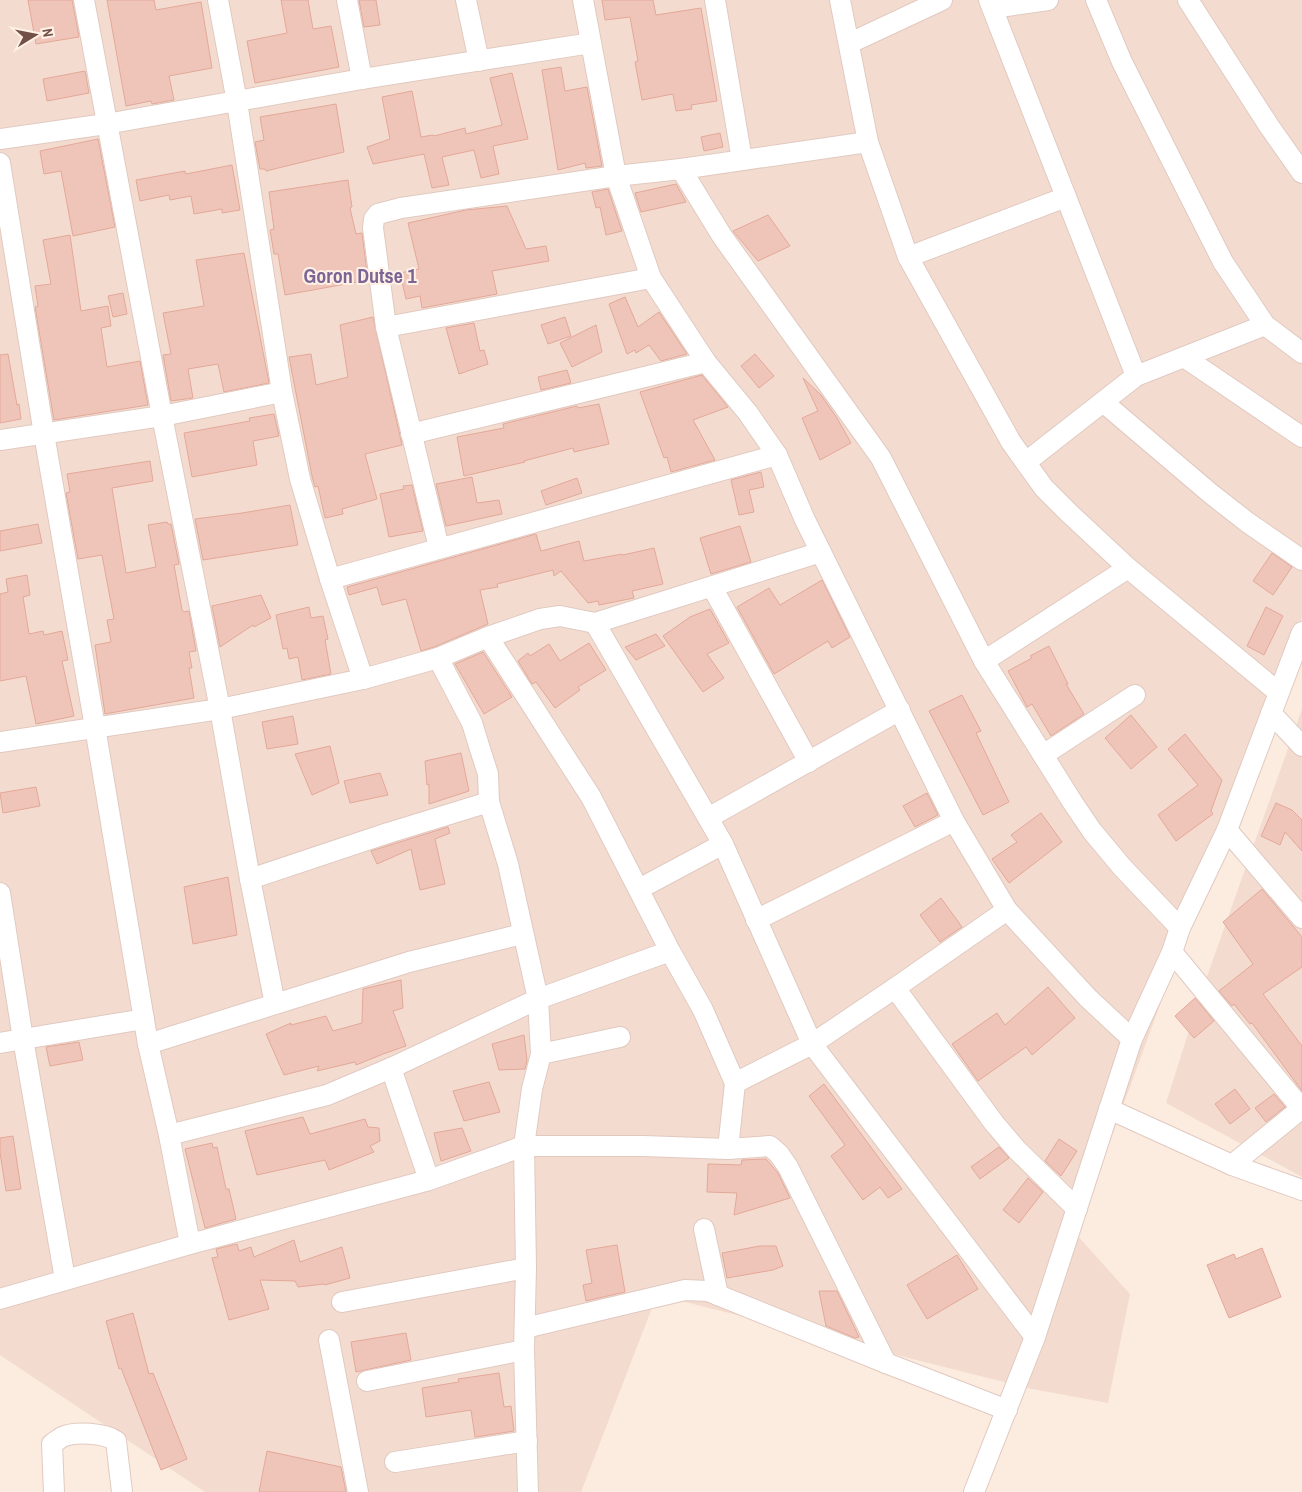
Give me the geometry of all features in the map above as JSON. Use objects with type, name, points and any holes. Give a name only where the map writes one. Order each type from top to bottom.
[{"type":"street","points":[[84,0],[106,124],[220,709],[250,879],[275,1004]]},
{"type":"street","points":[[218,0],[237,102],[282,392],[300,480],[363,679]]},
{"type":"street","points":[[347,0],[362,79]]},
{"type":"street","points":[[466,0],[479,61]]},
{"type":"street","points":[[583,0],[616,176],[651,278],[706,362],[748,413],[777,455],[821,552],[954,821],[1007,910],[1088,998],[1132,1039]]},
{"type":"street","points":[[715,0],[742,160]]},
{"type":"street","points":[[840,0],[868,142],[908,257],[1012,442],[1044,488],[1128,568],[1278,692]]},
{"type":"street","points":[[850,43],[942,0]]},
{"type":"street","points":[[1048,0],[991,4],[1136,376]]},
{"type":"street","points":[[1096,0],[1122,62],[1223,262],[1265,325],[1302,353]]},
{"type":"street","points":[[1188,0],[1269,126],[1302,173]]},
{"type":"street","points":[[0,139],[106,124],[362,79],[591,43]]},
{"type":"street","points":[[439,548],[386,327],[373,228],[374,219],[378,214],[401,208],[616,176],[681,169],[868,142]]},
{"type":"street","points":[[0,164],[148,1044],[169,1135],[190,1244]]},
{"type":"street","points":[[681,169],[722,236],[881,458],[984,661],[1092,831],[1122,867],[1180,928]]},
{"type":"street","points":[[908,257],[1066,196]]},
{"type":"street","points":[[386,327],[651,278]]},
{"type":"street","points":[[1026,462],[1136,376],[1265,325]]},
{"type":"street","points":[[1184,357],[1302,437]]},
{"type":"street","points":[[411,434],[706,362]]},
{"type":"street","points":[[0,440],[162,416],[282,392]]},
{"type":"street","points":[[1103,402],[1210,493],[1247,522],[1302,560]]},
{"type":"street","points":[[330,579],[777,455]]},
{"type":"street","points":[[0,742],[220,709],[363,679],[438,658],[488,637],[540,619],[560,616],[595,623],[821,552]]},
{"type":"street","points":[[984,661],[1128,568]]},
{"type":"street","points":[[712,587],[809,762]]},
{"type":"street","points":[[595,623],[723,844],[812,1044],[1035,1338]]},
{"type":"street","points":[[974,1492],[1035,1338],[1132,1039],[1172,952],[1180,928],[1226,830],[1302,632]]},
{"type":"street","points":[[488,637],[591,797],[670,951],[703,1010],[735,1083],[728,1149]]},
{"type":"street","points":[[438,658],[472,723],[488,774],[489,802],[508,864],[522,934],[538,999],[541,1054],[532,1090],[524,1146],[526,1268],[524,1350],[528,1492]]},
{"type":"street","points":[[1043,755],[1135,695]]},
{"type":"street","points":[[708,818],[900,710]]},
{"type":"street","points":[[1271,713],[1302,746]]},
{"type":"street","points":[[250,879],[489,802]]},
{"type":"street","points":[[756,920],[954,821]]},
{"type":"street","points":[[1226,830],[1302,918]]},
{"type":"street","points":[[639,889],[723,844]]},
{"type":"street","points":[[0,893],[23,1039],[65,1279]]},
{"type":"street","points":[[735,1083],[812,1044],[1007,910]]},
{"type":"street","points":[[148,1044],[409,962],[522,934]]},
{"type":"street","points":[[169,1135],[327,1095],[391,1068],[538,999],[670,951]]},
{"type":"street","points":[[1172,952],[1301,1108],[1232,1165]]},
{"type":"street","points":[[895,988],[994,1123],[1017,1150],[1076,1209]]},
{"type":"street","points":[[0,1043],[144,1019]]},
{"type":"street","points":[[541,1054],[620,1037]]},
{"type":"street","points":[[391,1068],[429,1180]]},
{"type":"street","points":[[1109,1109],[1232,1165],[1302,1190]]},
{"type":"street","points":[[0,1299],[190,1244],[429,1180],[524,1146],[643,1146],[728,1149],[770,1146],[788,1166],[886,1363]]},
{"type":"street","points":[[704,1229],[718,1295]]},
{"type":"street","points":[[342,1302],[526,1268]]},
{"type":"street","points":[[525,1328],[685,1290],[699,1290],[718,1295],[1007,1410]]},
{"type":"street","points":[[329,1340],[358,1492]]},
{"type":"street","points":[[368,1380],[524,1350]]},
{"type":"street","points":[[54,1492],[52,1444],[63,1436],[80,1433],[111,1437],[116,1441],[122,1492]]},
{"type":"street","points":[[394,1462],[527,1441]]},
{"type":"shaded area","points":[[0,0],[1302,0],[1302,618],[1076,1234],[1130,1294],[1108,1403],[1032,1389],[657,1295],[581,1492],[205,1492],[0,1355]]},
{"type":"shaded area","points":[[1302,709],[1302,1177],[1166,1103],[1200,996]]},
{"type":"building","points":[[28,0],[72,0],[79,37],[36,44]]},
{"type":"building","points":[[107,0],[154,0],[156,10],[201,2],[212,68],[169,76],[174,100],[152,104],[151,101],[126,106]]},
{"type":"building","points":[[281,0],[308,0],[313,29],[331,26],[339,67],[255,83],[247,41],[287,33]]},
{"type":"building","points":[[359,0],[376,0],[380,25],[364,27]]},
{"type":"building","points":[[602,0],[653,0],[656,15],[701,8],[717,101],[691,105],[692,109],[676,111],[673,94],[642,100],[635,62],[638,61],[630,17],[605,20]]},
{"type":"building","points":[[561,67],[565,91],[587,87],[602,166],[586,168],[585,163],[558,170],[542,70]]},
{"type":"building","points":[[85,71],[89,93],[47,101],[43,79]]},
{"type":"building","points":[[512,73],[528,139],[493,146],[499,174],[481,178],[474,150],[442,157],[449,185],[432,188],[424,154],[373,164],[367,147],[390,139],[382,97],[412,91],[421,137],[434,136],[465,128],[466,134],[502,125],[490,78]]},
{"type":"building","points":[[336,104],[344,152],[266,171],[265,169],[260,169],[255,142],[264,140],[260,117]]},
{"type":"building","points":[[720,133],[723,147],[704,151],[701,137]]},
{"type":"building","points":[[98,139],[115,227],[73,236],[61,171],[44,174],[40,151]]},
{"type":"building","points":[[232,165],[240,210],[222,213],[222,209],[194,214],[191,196],[170,200],[169,195],[140,201],[136,180],[185,171],[186,174]]},
{"type":"building","points":[[348,180],[352,207],[350,208],[356,234],[362,233],[368,280],[285,295],[278,254],[274,254],[270,230],[274,229],[269,192]]},
{"type":"building","points":[[676,184],[686,202],[641,212],[635,193]]},
{"type":"building","points":[[608,189],[622,231],[606,235],[600,207],[596,208],[592,192]]},
{"type":"building","points":[[507,206],[526,249],[546,246],[549,261],[492,271],[497,294],[422,308],[420,296],[406,299],[400,273],[419,269],[408,223],[466,210]]},
{"type":"building","points":[[768,215],[790,246],[758,261],[733,231]]},
{"type":"building","points":[[70,235],[81,311],[108,306],[111,326],[101,328],[107,367],[140,361],[148,405],[54,420],[35,307],[38,306],[35,286],[51,284],[43,240]]},
{"type":"building","points":[[244,253],[269,383],[224,392],[218,364],[188,369],[193,398],[171,401],[163,355],[171,354],[163,313],[204,306],[196,260]]},
{"type":"building","points":[[123,293],[127,314],[113,317],[108,296]]},
{"type":"building","points":[[625,297],[638,327],[659,312],[687,354],[661,361],[649,345],[636,353],[635,350],[627,354],[609,304]]},
{"type":"building","points":[[373,317],[402,445],[365,454],[377,499],[342,509],[343,514],[325,518],[318,486],[315,487],[312,476],[289,357],[311,354],[316,385],[348,377],[340,325]]},
{"type":"building","points":[[565,317],[571,336],[548,344],[541,325]]},
{"type":"building","points":[[474,323],[480,351],[484,350],[488,364],[459,374],[446,328]]},
{"type":"building","points":[[596,325],[602,352],[572,367],[560,343]]},
{"type":"building","points":[[8,354],[21,419],[0,423],[0,355]]},
{"type":"building","points":[[755,354],[774,376],[759,388],[741,366]]},
{"type":"building","points":[[567,370],[571,383],[541,390],[538,377]]},
{"type":"building","points":[[702,375],[728,407],[693,420],[715,460],[671,472],[667,457],[664,458],[640,392]]},
{"type":"building","points":[[803,378],[821,395],[851,443],[820,460],[802,418],[818,411]]},
{"type":"building","points":[[599,404],[609,444],[574,452],[573,448],[525,462],[464,476],[457,437],[504,428],[503,424],[577,406],[578,408]]},
{"type":"building","points":[[274,414],[279,436],[253,441],[257,465],[192,477],[184,433],[250,421],[249,418]]},
{"type":"building","points":[[150,461],[153,481],[112,488],[126,573],[156,567],[148,525],[167,522],[171,524],[179,564],[174,565],[182,610],[184,612],[189,611],[196,651],[189,652],[192,668],[189,668],[194,698],[105,714],[95,645],[111,642],[107,620],[114,619],[102,555],[78,559],[66,493],[70,492],[67,474]]},
{"type":"building","points":[[761,472],[764,487],[749,490],[754,512],[739,515],[731,480]]},
{"type":"building","points":[[472,477],[477,503],[499,500],[502,514],[446,526],[436,484]]},
{"type":"building","points":[[577,478],[582,493],[546,505],[541,491]]},
{"type":"building","points":[[412,485],[423,531],[389,537],[380,494],[404,489],[403,486]]},
{"type":"building","points":[[290,505],[298,545],[203,560],[195,519]]},
{"type":"building","points":[[38,524],[42,543],[0,551],[0,531]]},
{"type":"building","points":[[740,526],[751,562],[711,574],[700,538]]},
{"type":"building","points":[[536,534],[541,551],[579,541],[584,561],[654,548],[663,584],[632,591],[634,598],[599,605],[598,601],[588,603],[561,571],[554,576],[553,570],[497,584],[498,587],[480,590],[488,624],[421,651],[406,599],[382,605],[377,587],[349,595],[347,587]]},
{"type":"building","points":[[1272,553],[1292,567],[1273,595],[1253,581]]},
{"type":"building","points":[[27,575],[30,595],[23,597],[29,634],[43,631],[44,635],[62,631],[68,660],[62,661],[74,716],[36,724],[26,676],[0,681],[0,594],[8,592],[6,579]]},
{"type":"building","points":[[822,580],[850,637],[832,648],[828,641],[774,674],[737,607],[769,588],[780,605]]},
{"type":"building","points":[[261,595],[271,618],[254,627],[253,625],[220,647],[212,606]]},
{"type":"building","points":[[309,607],[311,618],[323,616],[328,639],[325,640],[331,674],[302,680],[298,657],[289,659],[287,648],[283,649],[276,615]]},
{"type":"building","points":[[1266,607],[1283,616],[1264,655],[1247,646]]},
{"type":"building","points":[[710,609],[729,643],[707,654],[724,678],[703,692],[663,636],[690,617]]},
{"type":"building","points":[[656,634],[665,646],[636,660],[625,647]]},
{"type":"building","points":[[589,643],[606,670],[578,687],[580,690],[555,708],[536,682],[532,684],[518,661],[528,653],[530,656],[549,644],[560,661]]},
{"type":"building","points":[[1049,646],[1068,684],[1066,684],[1084,714],[1051,736],[1032,704],[1027,707],[1008,671]]},
{"type":"building","points":[[483,652],[512,697],[484,714],[455,664]]},
{"type":"building","points":[[962,695],[981,731],[976,733],[1009,802],[983,815],[929,711]]},
{"type":"building","points":[[1131,715],[1157,747],[1131,769],[1105,738]]},
{"type":"building","points":[[293,716],[298,744],[267,749],[262,722]]},
{"type":"building","points":[[1185,734],[1222,780],[1211,811],[1213,814],[1176,841],[1158,815],[1198,785],[1168,749]]},
{"type":"building","points":[[330,746],[339,783],[312,795],[295,754]]},
{"type":"building","points":[[461,753],[469,791],[429,804],[429,784],[427,785],[425,761]]},
{"type":"building","points":[[380,773],[388,795],[350,803],[344,781]]},
{"type":"building","points":[[36,787],[40,806],[3,813],[0,793]]},
{"type":"building","points":[[927,793],[938,815],[915,827],[903,806]]},
{"type":"building","points":[[1276,803],[1292,810],[1302,820],[1302,851],[1285,832],[1280,845],[1261,836]]},
{"type":"building","points":[[1041,813],[1062,842],[1009,883],[992,859],[1017,842],[1011,835]]},
{"type":"building","points":[[448,827],[450,833],[435,839],[445,884],[420,890],[411,849],[377,864],[371,851]]},
{"type":"building","points":[[228,877],[237,935],[193,944],[184,887]]},
{"type":"building","points":[[1262,889],[1302,937],[1302,967],[1263,994],[1302,1046],[1302,1091],[1252,1023],[1250,1024],[1234,1004],[1232,1006],[1219,991],[1253,964],[1223,922]]},
{"type":"building","points":[[941,898],[962,927],[940,942],[920,915]]},
{"type":"building","points":[[401,980],[403,1008],[393,1011],[406,1046],[356,1065],[355,1062],[317,1071],[319,1066],[284,1075],[266,1034],[291,1023],[291,1025],[326,1016],[333,1031],[362,1023],[363,989]]},
{"type":"building","points":[[1048,987],[1075,1018],[1032,1055],[1026,1047],[978,1081],[952,1044],[997,1013],[1005,1025]]},
{"type":"building","points":[[1195,998],[1214,1021],[1194,1038],[1175,1016]]},
{"type":"building","points":[[524,1035],[527,1060],[525,1069],[499,1070],[492,1044]]},
{"type":"building","points":[[79,1042],[83,1060],[50,1066],[46,1047]]},
{"type":"building","points":[[489,1082],[500,1112],[464,1121],[453,1091]]},
{"type":"building","points":[[824,1084],[902,1189],[888,1198],[880,1187],[863,1200],[831,1156],[845,1145],[809,1096]]},
{"type":"building","points":[[1235,1089],[1250,1109],[1230,1124],[1215,1104]]},
{"type":"building","points":[[1274,1094],[1285,1107],[1266,1122],[1255,1108]]},
{"type":"building","points":[[303,1117],[310,1134],[365,1119],[368,1127],[379,1128],[380,1141],[370,1146],[374,1152],[329,1170],[325,1160],[257,1175],[245,1131]]},
{"type":"building","points":[[462,1128],[471,1151],[441,1161],[434,1133]]},
{"type":"building","points":[[13,1136],[21,1189],[6,1191],[0,1153],[0,1138]]},
{"type":"building","points":[[1059,1139],[1077,1151],[1061,1176],[1045,1161]]},
{"type":"building","points":[[212,1143],[213,1148],[217,1147],[226,1189],[229,1189],[236,1219],[205,1228],[185,1149]]},
{"type":"building","points":[[999,1147],[1009,1158],[980,1179],[971,1167]]},
{"type":"building","points":[[766,1159],[778,1173],[790,1198],[734,1215],[737,1193],[707,1192],[708,1164],[741,1165],[742,1160]]},
{"type":"building","points":[[1028,1178],[1043,1192],[1019,1223],[1003,1210]]},
{"type":"building","points":[[294,1240],[300,1262],[342,1247],[350,1278],[325,1285],[298,1287],[295,1281],[260,1280],[269,1309],[229,1320],[212,1258],[218,1257],[216,1249],[237,1244],[239,1251],[251,1247],[254,1257]]},
{"type":"building","points":[[617,1245],[625,1292],[586,1301],[583,1285],[592,1283],[586,1250]]},
{"type":"building","points":[[760,1246],[776,1246],[783,1266],[773,1270],[727,1278],[722,1253]]},
{"type":"building","points":[[1262,1248],[1281,1297],[1229,1318],[1207,1265],[1234,1254],[1236,1259]]},
{"type":"building","points":[[957,1255],[978,1289],[927,1319],[907,1285]]},
{"type":"building","points":[[819,1291],[837,1291],[859,1337],[855,1338],[826,1326]]},
{"type":"building","points":[[133,1313],[149,1374],[153,1373],[187,1459],[161,1470],[121,1368],[119,1369],[106,1321]]},
{"type":"building","points":[[406,1333],[411,1360],[356,1372],[351,1342]]},
{"type":"building","points":[[499,1373],[504,1407],[511,1406],[514,1431],[475,1437],[471,1410],[426,1417],[422,1388],[459,1382],[458,1379]]},
{"type":"building","points":[[267,1451],[341,1467],[346,1492],[259,1492]]},
{"type":"district","name":"Goron Dutse 1","points":[[360,275]]}]
